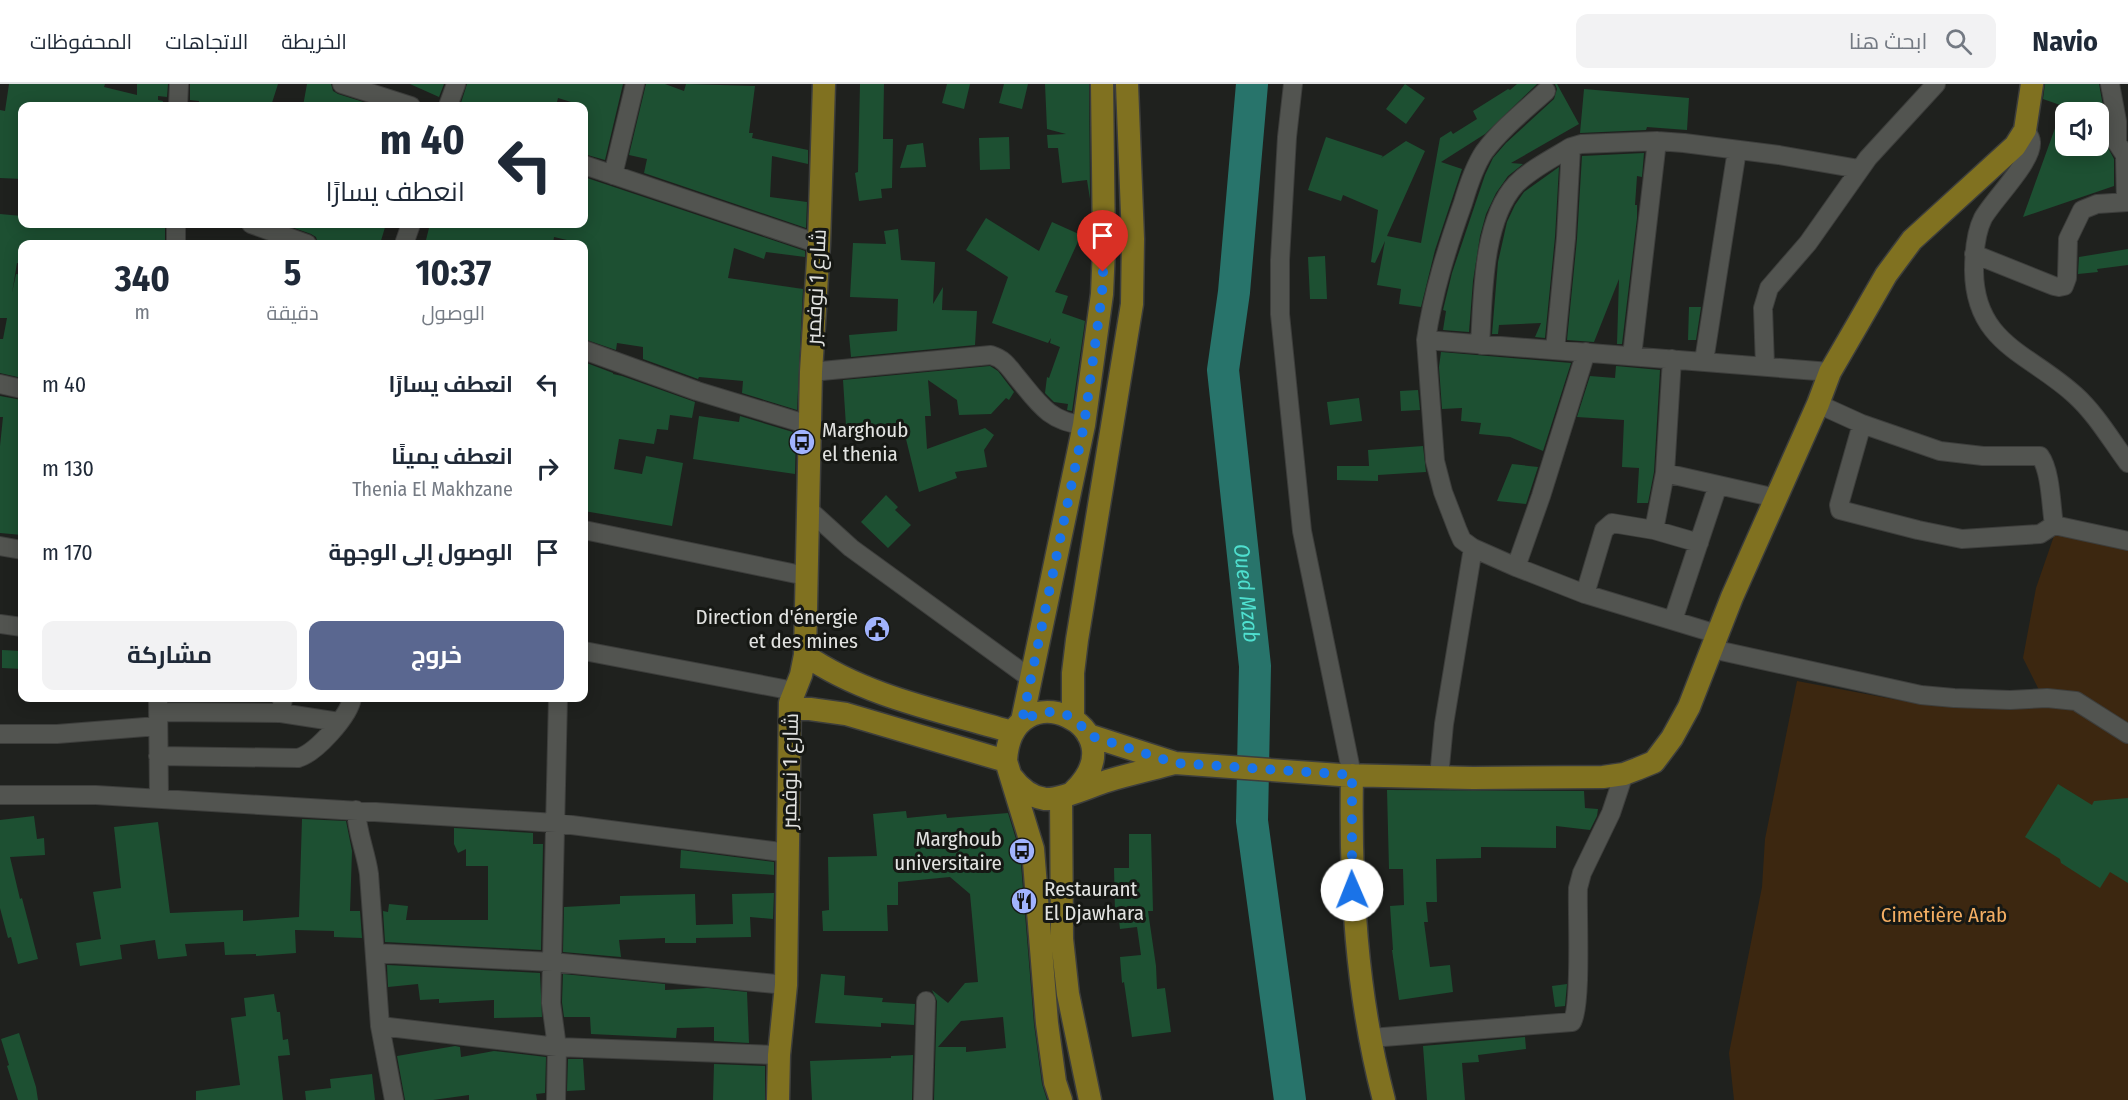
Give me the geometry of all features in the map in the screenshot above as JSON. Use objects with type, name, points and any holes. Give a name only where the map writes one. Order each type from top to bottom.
[{"type":"main road","name":"شارع 1 نوفمبر","points":[[778,1100],[779,1055],[786,985],[792,700],[805,655],[810,372],[819,244],[824,84]]},
{"type":"main road","points":[[1061,1100],[1055,1082],[1047,1023],[1033,849],[1008,768],[1007,746],[1017,726],[1030,678],[1084,425],[1102,294],[1104,249],[1102,84]]},
{"type":"main road","points":[[1073,718],[1073,673],[1077,640],[1132,304],[1133,240],[1127,84]]},
{"type":"main road","points":[[1088,735],[1182,764],[1346,775],[1580,777],[1624,774],[1654,762],[1672,738],[1692,699],[1830,372],[1886,275],[1912,240],[2015,146],[2025,130],[2032,84]]},
{"type":"main road","points":[[805,655],[838,675],[869,689],[1017,726],[1034,714],[1047,711],[1060,712],[1073,718],[1088,735],[1093,753],[1091,768],[1085,781],[1067,794]]},
{"type":"main road","points":[[828,711],[838,675]]},
{"type":"main road","points":[[792,700],[828,711],[863,718],[1008,768],[1019,787],[1032,795],[1046,799],[1182,764]]},
{"type":"main road","points":[[1346,775],[1357,943],[1374,1060],[1384,1100]]},
{"type":"main road","points":[[1067,794],[1062,939],[1068,994],[1090,1100]]},
{"type":"street","points":[[178,102],[179,84]]},
{"type":"street","points":[[342,84],[398,102]]},
{"type":"street","points":[[449,102],[456,84]]},
{"type":"street","points":[[613,175],[635,84]]},
{"type":"street","points":[[1293,84],[1287,138],[1280,260],[1280,314],[1302,531],[1346,775]]},
{"type":"street","points":[[1766,366],[1763,308],[1765,295],[1774,280],[1808,243],[1859,169],[1936,84]]},
{"type":"street","points":[[1974,254],[2054,286],[2064,286],[2067,278],[2068,239],[2082,210],[2097,204],[2127,202],[2125,155],[2117,143],[2117,121],[2110,84]]},
{"type":"street","points":[[1545,91],[1495,139],[1480,160],[1445,251],[1432,304],[1426,340],[1437,474],[1462,540],[1473,548],[1516,567],[1584,594],[1673,620],[1715,641],[1921,695],[2010,700],[2047,698],[2076,701],[2128,734]]},
{"type":"street","points":[[2025,130],[2030,137],[2031,149],[2006,189],[1983,219],[1976,236],[1974,254],[1976,296],[1986,323],[2002,340],[2076,396],[2128,463]]},
{"type":"street","points":[[1480,345],[1488,247],[1505,200],[1516,183],[1571,147],[1581,144],[1657,141],[1737,150],[1859,169]]},
{"type":"street","points":[[1632,356],[1657,141]]},
{"type":"street","points":[[1555,350],[1566,238],[1571,147]]},
{"type":"street","points":[[1704,361],[1737,150]]},
{"type":"street","points":[[588,166],[819,244]]},
{"type":"street","points":[[263,228],[297,240]]},
{"type":"street","points":[[1426,340],[1830,372]]},
{"type":"street","points":[[588,351],[697,391],[809,425]]},
{"type":"street","points":[[1516,567],[1549,473],[1586,352]]},
{"type":"street","points":[[810,372],[991,355],[1002,358],[1050,414],[1063,422],[1084,425]]},
{"type":"street","points":[[1654,530],[1665,473],[1672,359]]},
{"type":"street","points":[[0,384],[18,387]]},
{"type":"street","points":[[1818,404],[1862,424],[1940,451],[1983,456],[2040,456],[2044,461],[2054,525]]},
{"type":"street","points":[[1862,424],[1839,505],[1840,510],[1962,539],[2040,534],[2054,525],[2128,541]]},
{"type":"street","points":[[1665,473],[1776,498]]},
{"type":"street","points":[[1673,620],[1718,485]]},
{"type":"street","points":[[807,508],[851,548],[1030,678]]},
{"type":"street","points":[[1584,594],[1607,525],[1618,523],[1654,530],[1699,543]]},
{"type":"street","points":[[588,531],[806,576]]},
{"type":"street","points":[[0,546],[18,549]]},
{"type":"street","points":[[1439,777],[1444,724],[1473,548]]},
{"type":"street","points":[[0,624],[18,626]]},
{"type":"street","points":[[588,652],[792,700]]},
{"type":"street","points":[[158,756],[298,759],[315,749],[339,722],[350,702]]},
{"type":"street","points":[[556,1100],[557,1047],[551,1003],[558,702]]},
{"type":"street","points":[[0,734],[57,734],[158,712],[282,705],[339,722]]},
{"type":"street","points":[[158,712],[159,799]]},
{"type":"street","points":[[1371,1038],[1572,1022],[1576,1012],[1577,993],[1578,888],[1582,873],[1611,813],[1624,774]]},
{"type":"street","points":[[0,795],[96,795],[556,823],[789,853]]},
{"type":"street","points":[[356,810],[360,844],[368,866],[380,1026],[394,1100]]},
{"type":"street","points":[[375,953],[552,962],[786,985]]},
{"type":"street","points":[[923,1100],[926,1001]]},
{"type":"street","points":[[380,1026],[557,1047],[779,1055]]},
{"type":"green space","name":"Cimetière Arab","points":[[2056,530],[2128,546],[2128,1100],[1734,1100],[1729,1053],[1762,887],[1765,839],[1797,681],[1903,701],[1905,689],[2041,694],[2023,658],[2036,588]]},
{"type":"building","points":[[9,84],[105,84],[104,87],[137,95],[137,84],[168,84],[167,97],[158,96],[158,100],[163,102],[18,102],[18,179],[0,178],[0,110],[5,111]]},
{"type":"building","points":[[190,84],[278,84],[272,102],[190,100]]},
{"type":"building","points":[[307,84],[331,84],[333,91],[338,94],[363,102],[304,102]]},
{"type":"building","points":[[410,84],[444,84],[439,97]]},
{"type":"building","points":[[467,84],[623,84],[605,160],[588,155],[588,102],[571,102],[558,98],[557,102],[461,102]]},
{"type":"building","points":[[646,84],[665,84],[684,91],[686,84],[755,86],[749,133],[753,133],[752,138],[808,150],[808,164],[772,156],[770,197],[807,202],[806,228],[644,173],[647,159],[629,155]]},
{"type":"building","points":[[860,84],[884,84],[883,139],[893,139],[892,188],[881,189],[882,198],[859,201],[855,173],[858,172]]},
{"type":"building","points":[[947,84],[970,84],[964,109],[942,103]]},
{"type":"building","points":[[1004,84],[1028,84],[1022,109],[999,103]]},
{"type":"building","points":[[1045,84],[1089,84],[1090,199],[1087,180],[1062,183],[1058,148],[1048,148],[1047,135],[1066,134],[1047,129]]},
{"type":"building","points":[[1405,84],[1425,98],[1406,124],[1386,109]]},
{"type":"building","points":[[1517,84],[1537,84],[1485,134],[1441,162],[1462,169],[1435,250],[1421,307],[1399,304],[1401,289],[1377,285],[1385,241],[1375,263],[1371,262],[1378,210],[1343,195],[1341,201],[1308,190],[1326,137],[1383,156],[1381,158],[1406,141],[1425,151],[1387,236],[1421,243],[1440,138],[1451,131],[1453,134],[1477,119],[1473,111]]},
{"type":"building","points":[[1555,84],[1579,124],[1511,163],[1523,164],[1508,176],[1496,193],[1486,214],[1480,236],[1473,281],[1469,332],[1443,330],[1446,311],[1443,310],[1452,273],[1485,175],[1493,158],[1506,143],[1554,99],[1557,89]]},
{"type":"building","points":[[2045,84],[2099,84],[2102,102],[2055,103],[2043,99]]},
{"type":"building","points":[[1584,89],[1689,98],[1687,130],[1647,127],[1646,130],[1580,133]]},
{"type":"building","points":[[2055,128],[2055,156],[2109,156],[2109,150],[2114,159],[2114,186],[2023,217]]},
{"type":"building","points":[[1009,137],[1010,169],[980,170],[979,138]]},
{"type":"building","points":[[923,143],[926,167],[900,168],[907,145]]},
{"type":"building","points":[[1644,153],[1642,177],[1637,176],[1635,205],[1637,205],[1637,218],[1622,344],[1617,344],[1619,279],[1594,342],[1567,340],[1582,156]]},
{"type":"building","points":[[1559,167],[1545,338],[1535,337],[1541,323],[1499,325],[1498,334],[1492,334],[1498,262],[1507,222],[1524,192]]},
{"type":"building","points":[[588,178],[805,251],[805,257],[766,252],[764,259],[734,248],[728,278],[803,289],[797,410],[742,393],[743,381],[699,377],[698,379],[643,359],[643,347],[617,343],[616,350],[588,340],[588,240],[567,240],[554,237],[554,240],[426,240],[429,228],[588,228]]},
{"type":"building","points":[[0,214],[18,216],[18,228],[165,228],[165,240],[18,240],[18,263],[12,293],[16,274],[18,274],[18,377],[0,373],[0,339],[3,339],[7,318],[0,318]]},
{"type":"building","points":[[986,218],[1039,251],[1052,222],[1081,235],[1055,292],[1068,296],[1062,313],[1085,321],[1072,411],[1067,410],[1068,404],[1054,402],[1045,393],[1047,377],[1049,378],[1060,347],[1050,343],[1051,338],[1048,343],[992,323],[1008,277],[966,250]]},
{"type":"building","points":[[294,228],[385,228],[381,240],[317,240],[311,234]]},
{"type":"building","points":[[898,229],[901,260],[935,262],[933,304],[943,287],[942,310],[977,311],[975,345],[851,357],[849,335],[897,331],[898,299],[850,297],[853,243],[886,244],[884,231]]},
{"type":"building","points":[[2128,249],[2128,265],[2078,274],[2079,257]]},
{"type":"building","points":[[1325,256],[1327,299],[1310,299],[1308,257]]},
{"type":"building","points":[[1689,307],[1701,307],[1696,340],[1688,340]]},
{"type":"building","points":[[1441,352],[1571,363],[1543,451],[1510,437],[1479,434],[1481,423],[1461,421],[1462,408],[1442,409],[1439,367]]},
{"type":"building","points":[[588,364],[695,402],[692,418],[670,415],[668,430],[657,429],[654,444],[619,439],[614,469],[642,474],[646,456],[683,463],[672,526],[588,512]]},
{"type":"building","points":[[990,366],[998,371],[1014,392],[1009,400],[1006,398],[991,414],[959,415],[957,400],[928,380],[931,416],[925,416],[927,449],[985,428],[994,435],[984,450],[987,467],[955,472],[957,478],[919,492],[906,439],[905,423],[846,426],[843,380]]},
{"type":"building","points":[[1616,366],[1660,370],[1654,472],[1648,503],[1637,503],[1639,468],[1622,467],[1624,420],[1577,417],[1590,376],[1615,378]]},
{"type":"building","points":[[1418,390],[1420,410],[1401,411],[1400,391]]},
{"type":"building","points":[[0,396],[18,399],[18,535],[0,533],[0,446],[3,417],[0,417]]},
{"type":"building","points":[[1359,398],[1362,421],[1330,425],[1327,402]]},
{"type":"building","points":[[699,416],[739,422],[740,416],[796,433],[795,474],[693,459]]},
{"type":"building","points":[[1423,446],[1426,472],[1378,475],[1378,481],[1337,480],[1337,466],[1369,466],[1368,450]]},
{"type":"building","points":[[1512,464],[1538,467],[1526,504],[1497,501]]},
{"type":"building","points":[[886,495],[898,507],[895,510],[911,525],[888,548],[861,522]]},
{"type":"building","points":[[2,650],[18,651],[18,669],[2,668]]},
{"type":"building","points":[[2058,784],[2092,805],[2094,801],[2128,798],[2128,883],[2110,872],[2100,888],[2025,837]]},
{"type":"building","points":[[1387,790],[1584,791],[1585,808],[1598,809],[1590,830],[1556,826],[1556,848],[1481,847],[1481,858],[1436,859],[1437,902],[1426,902],[1428,922],[1424,922],[1430,967],[1450,965],[1453,992],[1399,1000],[1392,950],[1390,906],[1404,905],[1403,869],[1389,869]]},
{"type":"building","points":[[906,811],[907,818],[946,814],[947,818],[1008,813],[1020,852],[1034,1024],[1042,1084],[1047,1100],[934,1100],[937,1001],[932,990],[948,1003],[965,983],[978,982],[970,894],[950,877],[898,882],[898,905],[887,905],[888,931],[823,931],[822,911],[829,910],[828,857],[877,856],[873,814]],"holes":[[[1003,1017],[1006,1048],[966,1052],[966,1047],[938,1047],[961,1021]]]},
{"type":"building","points":[[34,816],[37,839],[44,838],[45,855],[10,857],[38,959],[18,964],[0,908],[0,820]]},
{"type":"building","points":[[302,819],[346,821],[352,851],[350,911],[360,911],[362,938],[334,937],[334,931],[295,930],[296,953],[256,956],[256,954],[225,955],[224,942],[185,944],[187,956],[158,959],[155,940],[120,945],[122,959],[80,966],[76,943],[101,939],[93,892],[121,888],[114,827],[158,822],[170,913],[243,910],[243,921],[299,917]]},
{"type":"building","points":[[454,828],[533,833],[533,844],[543,844],[541,950],[385,942],[383,911],[388,912],[389,904],[408,906],[406,920],[488,920],[488,866],[466,866],[466,849],[458,853],[454,844]]},
{"type":"building","points":[[1129,834],[1151,834],[1153,911],[1148,911],[1157,989],[1165,988],[1171,1032],[1132,1037],[1124,982],[1122,983],[1120,957],[1141,955],[1137,927],[1120,929],[1118,912],[1115,912],[1114,868],[1129,868]]},
{"type":"building","points":[[681,850],[774,862],[774,875],[680,868]]},
{"type":"building","points":[[774,893],[773,919],[750,917],[751,937],[696,938],[696,943],[665,943],[665,938],[619,940],[621,957],[563,952],[564,907],[620,904],[620,896],[695,894],[696,925],[733,924],[732,894]]},
{"type":"building","points":[[387,965],[540,973],[542,1017],[494,1018],[494,1000],[439,1003],[439,999],[420,1000],[418,984],[388,987]]},
{"type":"building","points":[[563,974],[665,984],[665,990],[707,988],[747,992],[749,1043],[714,1041],[714,1027],[677,1028],[676,1038],[591,1034],[590,1017],[564,1017]]},
{"type":"building","points":[[821,974],[845,976],[844,995],[883,998],[882,1002],[915,1004],[914,1025],[881,1023],[881,1027],[815,1023]]},
{"type":"building","points":[[1567,984],[1565,1006],[1555,1007],[1552,986]]},
{"type":"building","points":[[274,994],[277,1012],[280,1012],[283,1040],[288,1039],[290,1055],[278,1056],[283,1100],[196,1100],[196,1091],[240,1085],[231,1018],[246,1016],[244,998]]},
{"type":"building","points":[[19,1033],[38,1100],[18,1100],[7,1066],[9,1065],[1,1039]]},
{"type":"building","points":[[1525,1037],[1526,1049],[1478,1055],[1479,1062],[1462,1063],[1465,1100],[1427,1100],[1423,1046]]},
{"type":"building","points":[[460,1047],[461,1057],[494,1051],[546,1057],[545,1093],[536,1094],[537,1100],[469,1100],[469,1095],[433,1100],[405,1100],[397,1056]]},
{"type":"building","points":[[913,1055],[912,1100],[812,1100],[810,1061]]},
{"type":"building","points":[[568,1059],[583,1059],[585,1090],[567,1091]]},
{"type":"building","points":[[714,1064],[765,1066],[765,1100],[713,1100]]},
{"type":"building","points":[[372,1074],[375,1100],[306,1100],[305,1091],[331,1088],[330,1079]]},
{"type":"waterway","name":"Oued Mzab","points":[[1252,84],[1234,292],[1223,370],[1255,666],[1252,821],[1290,1100]]},
{"type":"place","name":"Marghoub el thenia","points":[[802,442]]},
{"type":"place","name":"Direction d'énergie et des mines","points":[[877,629]]},
{"type":"place","name":"Marghoub universitaire","points":[[1022,851]]},
{"type":"place","name":"Restaurant El Djawhara","points":[[1024,901]]},
{"type":"route","points":[[1103,272],[1084,425],[1022,721],[1034,714],[1047,711],[1060,712],[1073,718],[1088,735],[1175,763],[1352,775],[1352,890]]}]
